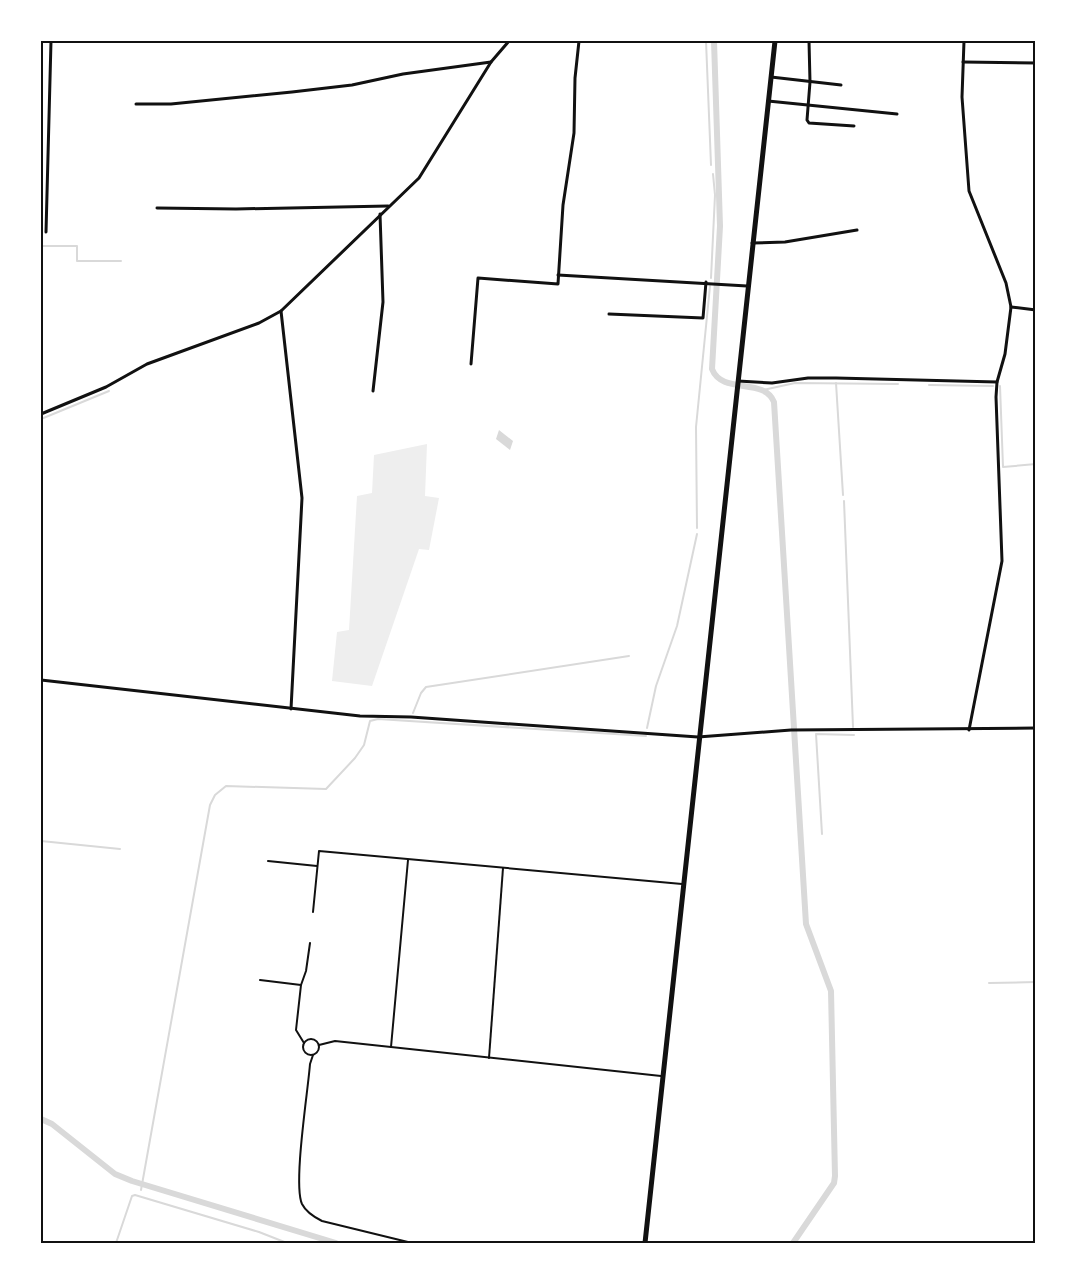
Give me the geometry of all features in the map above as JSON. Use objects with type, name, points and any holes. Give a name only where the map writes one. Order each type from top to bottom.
[{"type":"main road","points":[[645,1243],[682,884],[775,41]]},
{"type":"street","points":[[46,232],[51,41]]},
{"type":"street","points":[[41,414],[106,387],[147,364],[259,323],[281,311],[380,213],[419,178],[491,62],[509,41]]},
{"type":"street","points":[[471,364],[478,278],[558,284],[563,206],[574,133],[575,78],[579,41]]},
{"type":"street","points":[[809,41],[809,123],[854,126]]},
{"type":"street","points":[[964,41],[962,97],[969,192],[1006,283],[1011,307],[1005,354],[997,382],[996,408],[1002,561],[969,730]]},
{"type":"street","points":[[136,104],[170,104],[352,85],[404,74],[491,62]]},
{"type":"street","points":[[963,62],[1036,63]]},
{"type":"street","points":[[771,77],[841,85]]},
{"type":"street","points":[[768,101],[897,114]]},
{"type":"street","points":[[157,208],[236,210],[388,206]]},
{"type":"street","points":[[373,391],[383,302],[380,213]]},
{"type":"street","points":[[752,242],[785,242],[857,230]]},
{"type":"street","points":[[558,275],[706,282],[747,286]]},
{"type":"street","points":[[609,314],[703,318],[706,282]]},
{"type":"street","points":[[1011,307],[1036,310]]},
{"type":"street","points":[[281,311],[302,498],[291,709]]},
{"type":"street","points":[[738,381],[772,383],[808,378],[836,378],[997,382]]},
{"type":"street","points":[[41,680],[360,716],[411,717],[698,737],[791,730],[1036,728]]},
{"type":"lane","points":[[313,912],[319,851],[682,884]]},
{"type":"lane","points":[[391,1047],[408,860]]},
{"type":"lane","points":[[268,861],[317,866]]},
{"type":"lane","points":[[489,1058],[503,868]]},
{"type":"lane","points":[[310,943],[306,971],[301,985],[296,1030],[304,1043],[305,1053],[313,1055]]},
{"type":"lane","points":[[260,980],[301,985]]},
{"type":"lane","points":[[304,1043],[308,1040],[313,1040],[319,1045]]},
{"type":"lane","points":[[319,1045],[334,1041],[662,1076]]},
{"type":"lane","points":[[319,1045],[310,1064],[300,1172],[299,1193],[302,1205],[310,1214],[322,1221],[412,1243]]},
{"type":"shaded area","points":[[499,430],[513,441],[510,450],[496,439]]},
{"type":"shaded area","points":[[427,444],[425,496],[439,498],[429,550],[419,549],[372,686],[332,681],[337,632],[349,630],[357,496],[372,493],[374,455]]},
{"type":"waterway","points":[[706,41],[711,165]]},
{"type":"waterway","points":[[714,41],[720,226],[712,369],[717,377],[724,382],[762,390],[769,394],[774,402],[806,924],[831,991],[834,1183],[793,1243]]},
{"type":"waterway","points":[[711,278],[715,195],[713,174]]},
{"type":"waterway","points":[[41,246],[77,246],[77,261],[121,261]]},
{"type":"waterway","points":[[697,528],[696,427],[710,286]]},
{"type":"waterway","points":[[763,390],[795,383],[898,384]]},
{"type":"waterway","points":[[836,383],[843,495]]},
{"type":"waterway","points":[[929,385],[993,386]]},
{"type":"waterway","points":[[1000,386],[1003,467],[1036,464]]},
{"type":"waterway","points":[[41,419],[109,391]]},
{"type":"waterway","points":[[844,501],[853,727]]},
{"type":"waterway","points":[[647,728],[656,686],[677,626],[697,534]]},
{"type":"waterway","points":[[413,713],[421,693],[426,687],[629,656]]},
{"type":"waterway","points":[[141,1190],[210,805],[215,795],[226,786],[326,789],[355,758],[364,745],[370,721],[378,719],[646,736]]},
{"type":"waterway","points":[[822,834],[816,734],[854,735]]},
{"type":"waterway","points":[[41,841],[120,849]]},
{"type":"waterway","points":[[989,983],[1036,982]]},
{"type":"waterway","points":[[41,1119],[52,1124],[115,1174],[132,1181],[336,1243]]},
{"type":"waterway","points":[[116,1243],[132,1196],[135,1195],[259,1232],[287,1243]]}]
